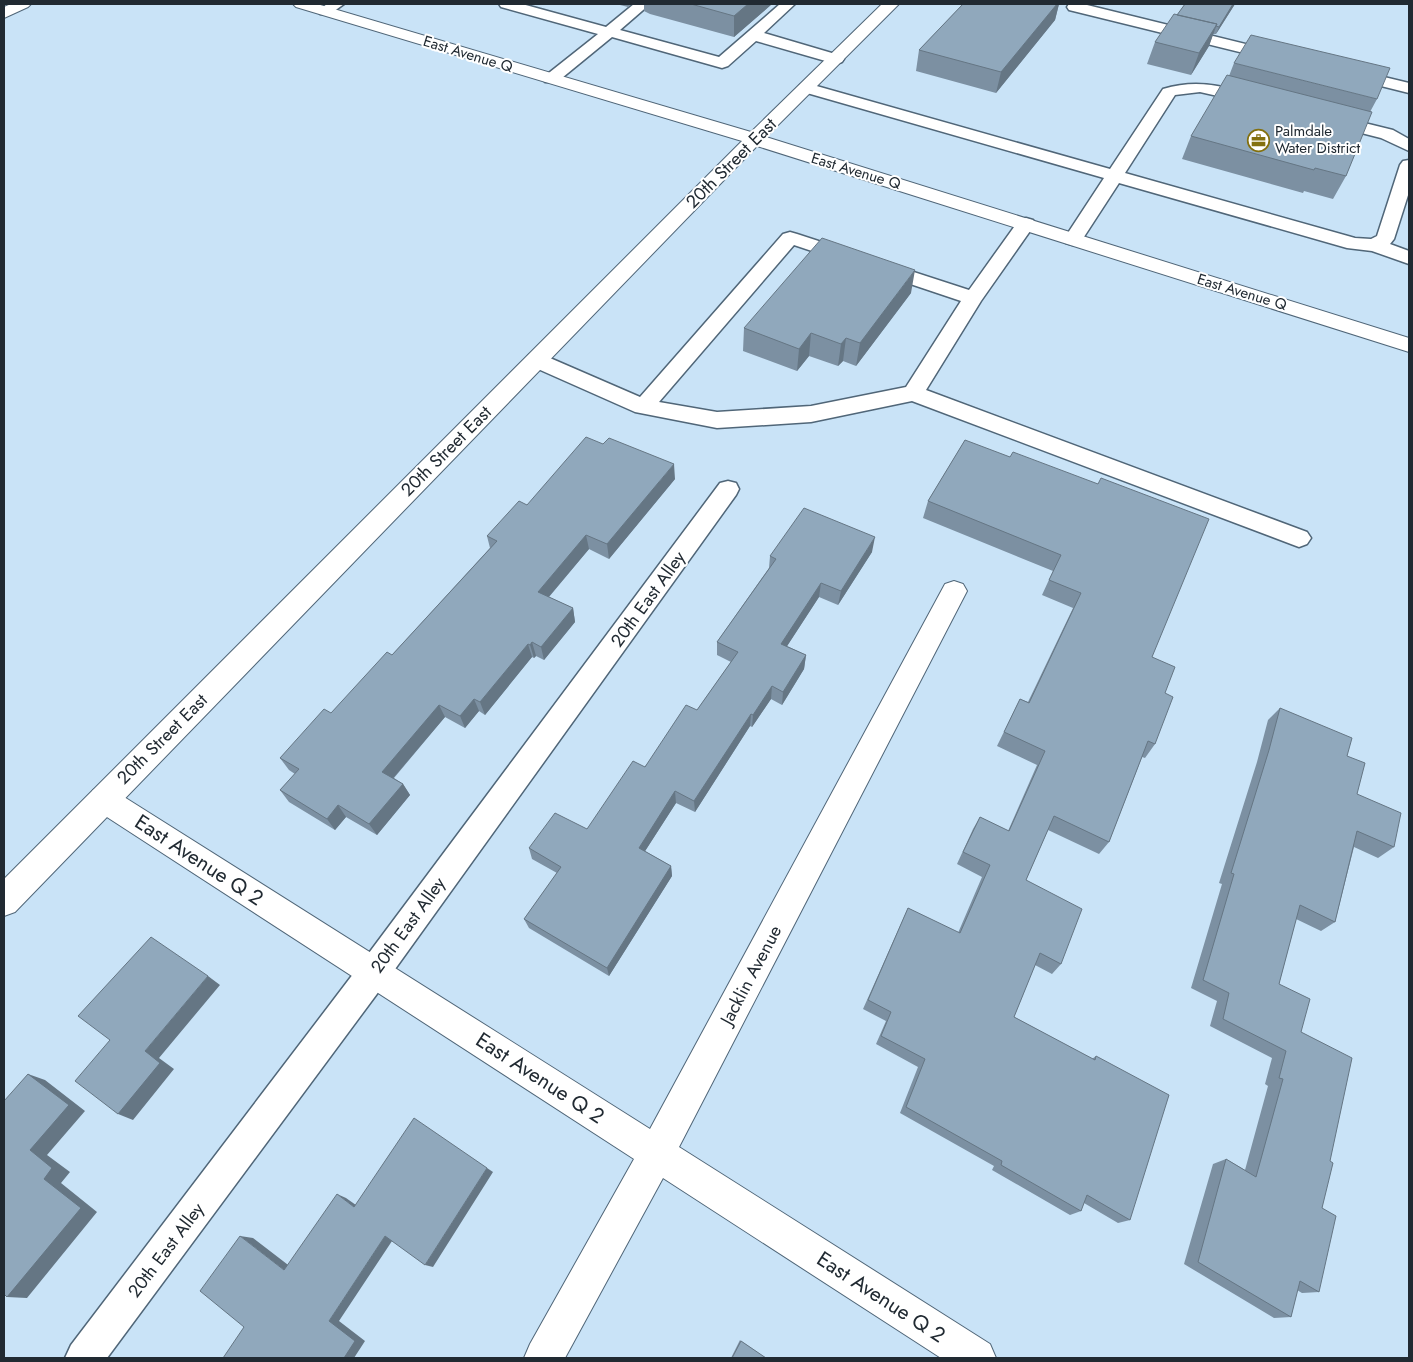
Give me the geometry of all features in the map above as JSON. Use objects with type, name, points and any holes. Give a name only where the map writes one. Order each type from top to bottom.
[{"type":"street","points":[[4,14],[23,4]]},
{"type":"street","name":"East Avenue Q","points":[[301,4],[331,7],[551,79],[754,139],[1409,345]]},
{"type":"street","name":"20th Street East","points":[[4,901],[754,139],[891,4]]},
{"type":"street","name":"Jacklin Avenue","points":[[544,1358],[657,1153],[954,591]]},
{"type":"street","name":"East Avenue Q 2","points":[[103,799],[976,1358]]},
{"type":"lane","points":[[506,4],[722,63],[788,4]]},
{"type":"lane","points":[[551,79],[643,4]]},
{"type":"lane","points":[[1076,4],[1074,7],[1294,60]]},
{"type":"lane","points":[[753,35],[836,59]]},
{"type":"lane","points":[[1333,70],[1409,88]]},
{"type":"lane","points":[[1073,239],[1169,92],[1188,87],[1203,87],[1272,104]]},
{"type":"lane","points":[[806,88],[1115,174],[1354,244],[1374,245],[1409,258]]},
{"type":"lane","points":[[1320,117],[1387,134],[1409,146]]},
{"type":"lane","points":[[1374,245],[1385,239],[1409,165]]},
{"type":"lane","points":[[913,394],[973,298],[1026,224]]},
{"type":"lane","points":[[642,407],[790,238],[973,298]]},
{"type":"lane","points":[[536,360],[642,407],[717,420],[811,414],[913,394],[1298,538]]},
{"type":"lane","name":"20th East Alley","points":[[84,1358],[374,972],[728,489]]},
{"type":"building","points":[[691,4],[748,4],[734,16]]},
{"type":"building","points":[[963,4],[1057,4],[1001,72],[919,50]]},
{"type":"building","points":[[1185,4],[1233,4],[1219,27],[1216,26],[1217,24],[1177,15]]},
{"type":"building","points":[[1174,14],[1217,24],[1199,53],[1155,42]]},
{"type":"building","points":[[1251,35],[1390,68],[1377,99],[1234,63]]},
{"type":"building","points":[[1227,75],[1372,112],[1346,176],[1315,168],[1314,170],[1191,136]]},
{"type":"building","points":[[822,238],[915,270],[860,343],[846,338],[841,344],[811,333],[799,349],[744,328]]},
{"type":"building","points":[[586,437],[603,444],[609,438],[674,464],[607,544],[586,535],[538,592],[573,608],[541,647],[532,642],[530,645],[528,644],[480,702],[474,699],[460,716],[439,705],[382,772],[403,784],[369,824],[338,805],[327,819],[280,790],[299,769],[280,758],[324,709],[331,713],[387,652],[392,655],[497,541],[487,536],[519,501],[527,505]]},
{"type":"building","points":[[965,440],[1010,457],[1013,452],[1098,484],[1101,478],[1209,519],[1152,657],[1175,667],[1165,693],[1173,697],[1155,744],[1148,741],[1109,842],[1054,816],[1026,880],[1082,909],[1061,964],[1040,953],[1014,1017],[1095,1060],[1096,1056],[1169,1095],[1130,1220],[1087,1195],[1081,1211],[1001,1165],[1002,1161],[906,1107],[925,1059],[881,1036],[891,1012],[868,1000],[908,908],[960,933],[990,865],[963,852],[980,817],[1009,831],[1045,751],[1004,732],[1020,699],[1029,703],[1081,593],[1049,580],[1061,555],[928,501]]},
{"type":"building","points":[[804,508],[875,537],[841,591],[821,583],[781,644],[806,655],[783,692],[772,686],[753,715],[751,714],[694,801],[675,791],[639,848],[671,866],[607,968],[524,919],[561,867],[529,848],[555,813],[587,829],[633,761],[645,767],[686,705],[697,710],[738,652],[717,642],[776,559],[770,556]]},
{"type":"building","points":[[1280,708],[1352,738],[1347,756],[1365,763],[1357,794],[1401,813],[1394,847],[1357,831],[1335,922],[1300,905],[1279,984],[1310,999],[1301,1032],[1352,1058],[1330,1161],[1333,1163],[1322,1208],[1336,1216],[1319,1292],[1300,1281],[1291,1317],[1198,1262],[1226,1159],[1256,1177],[1283,1079],[1279,1078],[1286,1051],[1223,1019],[1229,993],[1203,980],[1234,874],[1231,873]]},
{"type":"building","points":[[151,937],[208,976],[145,1051],[160,1063],[118,1114],[75,1081],[110,1040],[78,1016]]},
{"type":"building","points":[[28,1074],[69,1105],[30,1150],[52,1168],[44,1179],[81,1208],[7,1297],[4,1294],[4,1101]]},
{"type":"building","points":[[414,1118],[487,1168],[425,1265],[385,1236],[329,1321],[355,1341],[344,1358],[223,1358],[244,1327],[200,1291],[240,1236],[284,1270],[337,1194],[354,1207]]},
{"type":"building","points":[[741,1341],[766,1358],[732,1358]]},
{"type":"place","name":"Palmdale Water District","points":[[1259,140]]}]
